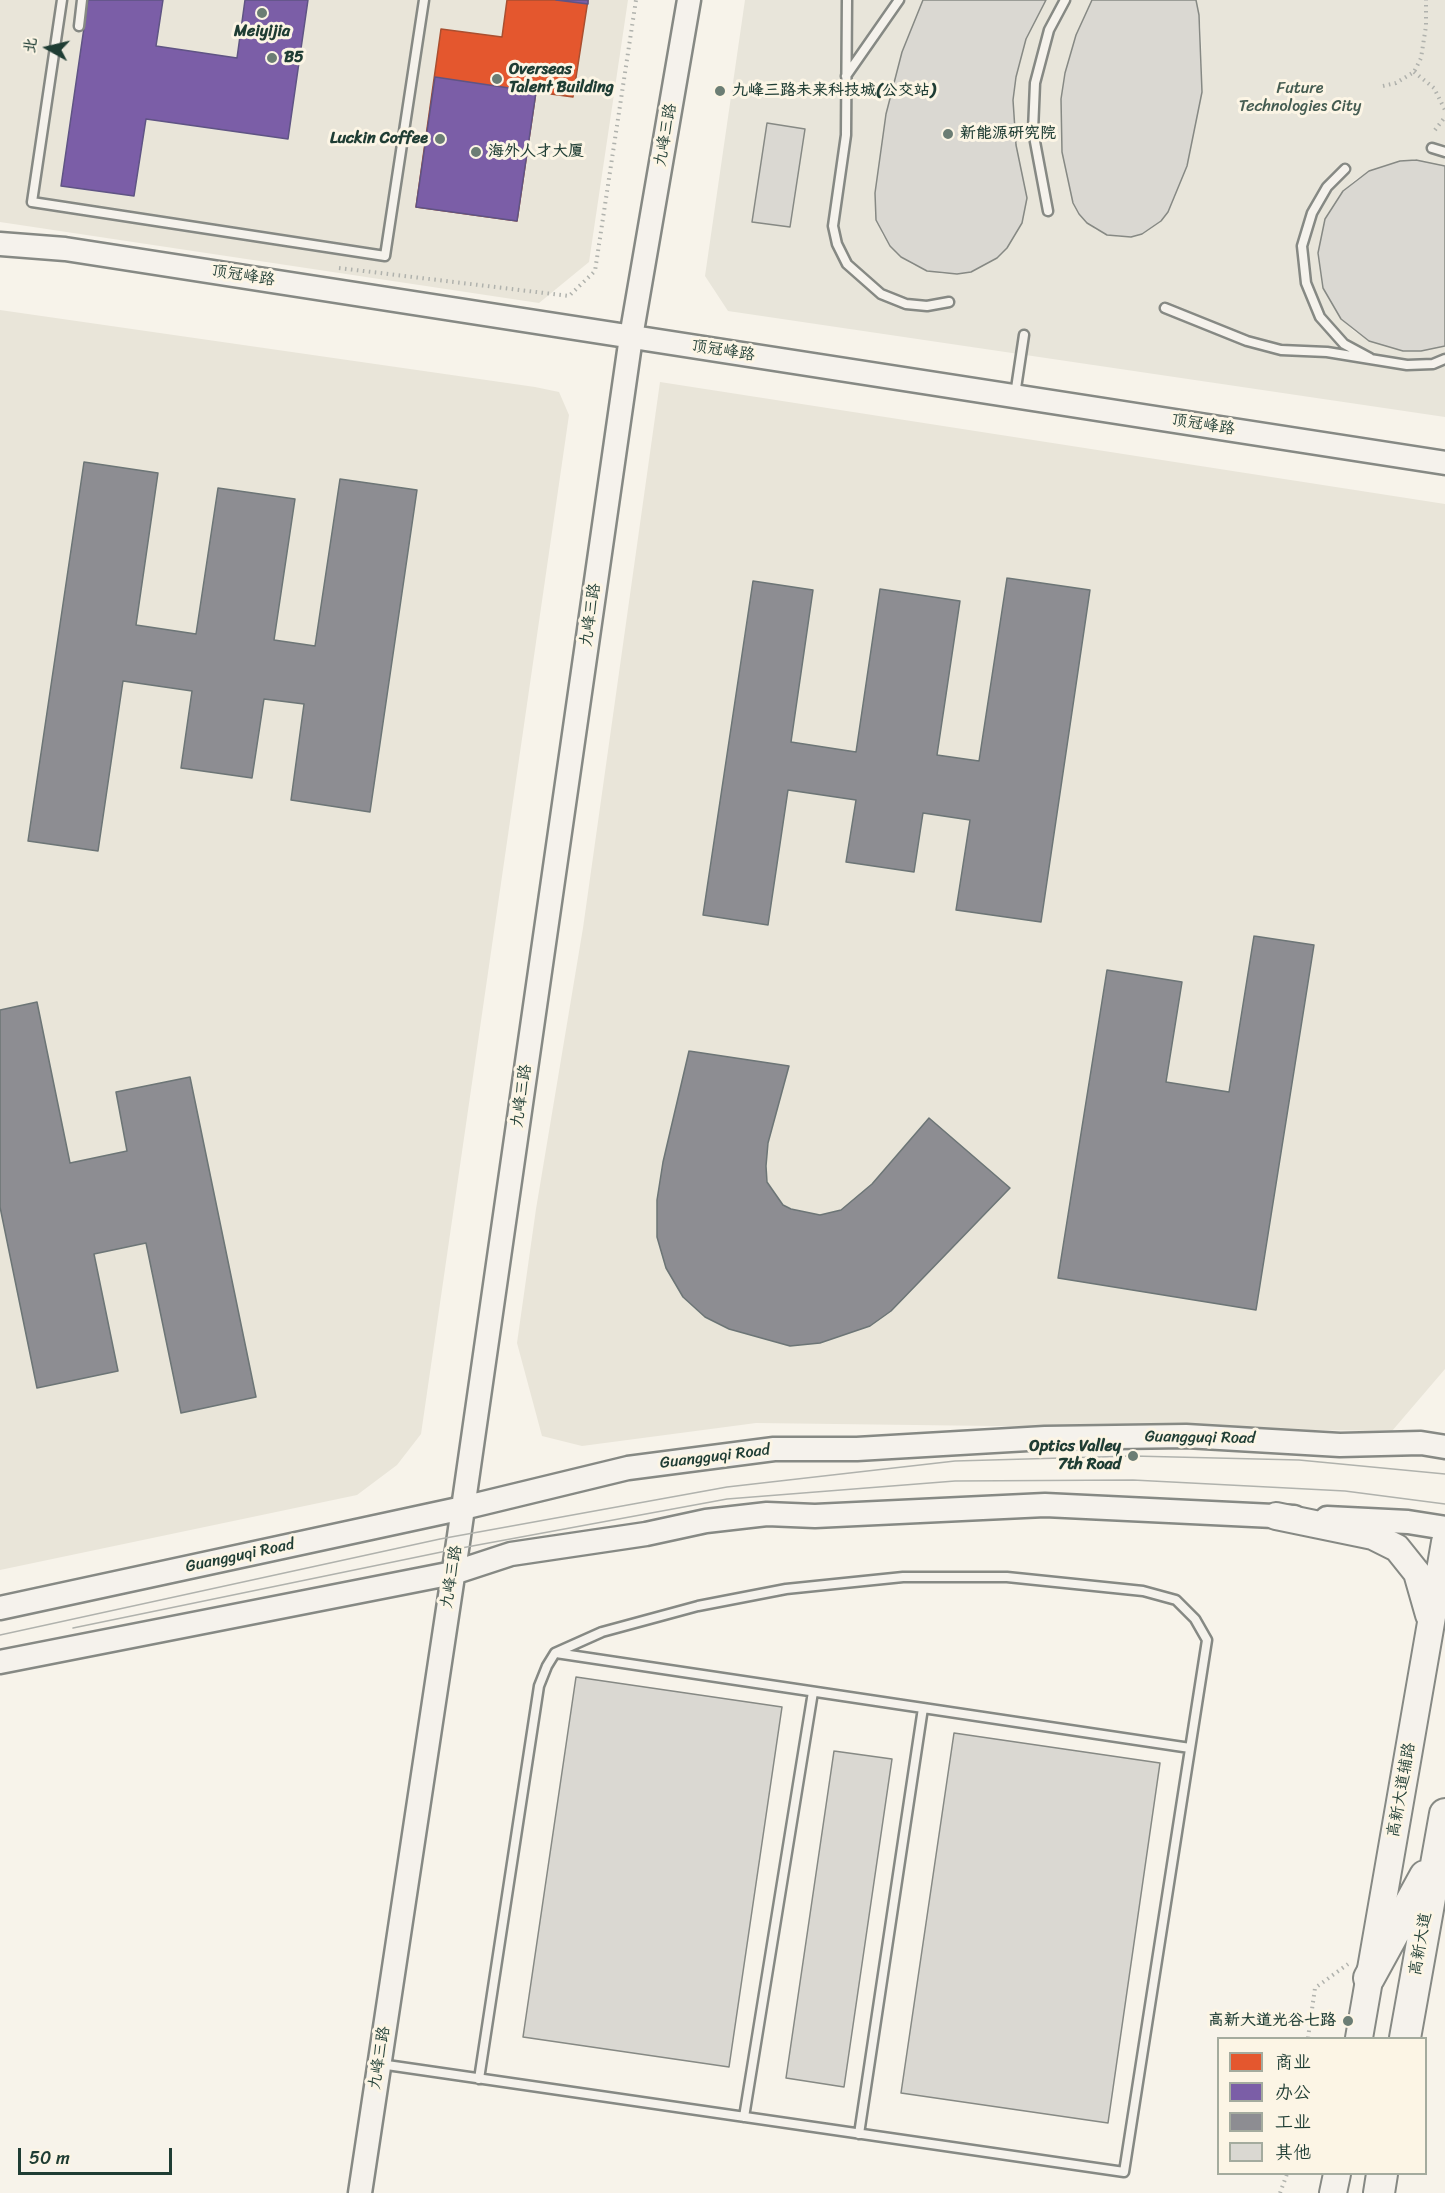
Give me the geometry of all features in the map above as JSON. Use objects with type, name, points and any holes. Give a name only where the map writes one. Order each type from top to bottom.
[{"type":"highway","name":"高新大道","points":[[1405,2037],[1445,1814]]},
{"type":"highway","points":[[1369,1978],[1438,1852]]},
{"type":"highway","points":[[1379,2193],[1382,2175]]},
{"type":"main road","points":[[1276,1516],[1373,1536],[1397,1548],[1417,1573],[1431,1623]]},
{"type":"main road","name":"高新大道辅路","points":[[1359,2037],[1445,1542]]},
{"type":"main road","points":[[1334,2193],[1337,2175]]},
{"type":"street","name":"九峰三路","points":[[360,2193],[453,1573],[631,337],[689,0]]},
{"type":"street","name":"顶冠峰路","points":[[0,244],[65,249],[1445,463]]},
{"type":"street","name":"Guangguqi Road","points":[[0,1608],[462,1508],[628,1468],[774,1449],[857,1449],[1045,1438],[1186,1436],[1340,1445],[1421,1443],[1445,1447]]},
{"type":"street","points":[[0,1662],[453,1573],[511,1554],[585,1545],[705,1521],[767,1514],[815,1516],[1045,1505],[1408,1522],[1445,1528]]},
{"type":"lane","points":[[62,0],[32,202],[385,256],[424,0]]},
{"type":"lane","points":[[79,26],[82,0]]},
{"type":"lane","points":[[848,0],[846,135],[833,226],[837,244],[847,264],[881,294],[906,304],[927,306],[949,302]]},
{"type":"lane","points":[[846,76],[899,0]]},
{"type":"lane","points":[[1048,211],[1033,131],[1035,83],[1049,30],[1065,0]]},
{"type":"lane","points":[[1432,148],[1445,152]]},
{"type":"lane","points":[[1345,170],[1327,187],[1312,213],[1302,246],[1306,283],[1320,317],[1344,344],[1379,362]]},
{"type":"lane","points":[[1165,308],[1246,341],[1281,350],[1327,352],[1407,365],[1433,364],[1445,359]]},
{"type":"lane","points":[[1014,396],[1024,335]]},
{"type":"lane","points":[[380,2064],[479,2079],[1124,2172],[1207,1640],[1196,1619],[1176,1600],[1143,1591],[1007,1577],[903,1577],[786,1589],[698,1606],[602,1632],[555,1653],[539,1686],[479,2079]]},
{"type":"lane","points":[[555,1653],[1190,1748]]},
{"type":"lane","points":[[744,2117],[813,1692]]},
{"type":"lane","points":[[859,2134],[923,1708]]},
{"type":"path","points":[[1383,86],[1396,83],[1414,72],[1421,58],[1426,26],[1426,0]]},
{"type":"path","points":[[1414,72],[1434,88],[1445,110]]},
{"type":"path","points":[[1434,130],[1445,117]]},
{"type":"path","points":[[1308,2037],[1315,1988],[1375,1945]]},
{"type":"path","points":[[1280,2193],[1287,2175]]},
{"type":"shaded area","points":[[0,0],[628,0],[589,262],[539,303],[0,222]]},
{"type":"shaded area","points":[[0,310],[535,387],[559,392],[569,415],[421,1434],[397,1465],[357,1495],[0,1570]]},
{"type":"shaded area","points":[[660,382],[1445,504],[1445,1369],[1392,1431],[756,1423],[582,1446],[542,1436],[517,1343],[536,1209],[583,928]]},
{"type":"green space","name":"Future Technologies City","points":[[745,0],[923,0],[902,52],[886,114],[875,206],[882,234],[901,257],[913,265],[942,274],[971,272],[997,258],[1007,248],[1022,223],[1027,198],[1016,145],[1013,100],[1016,77],[1026,39],[1046,0],[1092,0],[1076,35],[1065,73],[1061,99],[1062,152],[1073,203],[1079,214],[1096,230],[1119,237],[1142,234],[1161,221],[1168,212],[1187,166],[1202,92],[1201,28],[1196,0],[1445,0],[1445,166],[1416,160],[1400,161],[1369,171],[1355,180],[1343,191],[1325,219],[1318,253],[1323,288],[1341,319],[1354,331],[1369,341],[1403,351],[1421,351],[1445,346],[1445,417],[728,311],[705,276]]},
{"type":"building: 商业","name":"B5","points":[[259,0],[302,0],[284,121],[242,115]]},
{"type":"building: 商业","name":"海外人才大厦","points":[[507,0],[588,0],[573,97],[536,92],[517,221],[416,207],[441,29],[502,37]]},
{"type":"building: 商业","points":[[97,9],[139,15],[114,189],[72,182]]},
{"type":"building: 办公","points":[[88,0],[163,0],[156,46],[237,58],[245,0],[308,0],[288,139],[146,119],[134,196],[61,186]]},
{"type":"building: 办公","points":[[556,0],[588,0],[588,4]]},
{"type":"building: 办公","points":[[435,77],[536,92],[517,221],[416,207]]},
{"type":"building: 工业","points":[[84,462],[158,473],[136,625],[196,634],[218,488],[295,499],[274,640],[315,646],[340,479],[417,490],[370,812],[291,800],[304,704],[264,699],[252,778],[181,768],[192,691],[123,681],[98,851],[28,841]]},
{"type":"building: 工业","points":[[1007,578],[1090,590],[1041,922],[956,910],[970,820],[923,813],[914,872],[846,862],[856,800],[788,790],[768,925],[703,915],[753,581],[813,590],[791,742],[856,752],[880,589],[960,601],[937,755],[979,761]]},
{"type":"building: 工业","points":[[1254,936],[1314,945],[1256,1310],[1058,1278],[1107,970],[1182,982],[1166,1082],[1229,1092]]},
{"type":"building: 工业","points":[[37,1002],[70,1163],[127,1151],[116,1092],[190,1077],[256,1397],[181,1413],[146,1243],[94,1254],[118,1371],[37,1388],[0,1207],[0,1010]]},
{"type":"building: 工业","points":[[689,1051],[789,1066],[768,1143],[766,1166],[767,1182],[783,1205],[791,1209],[820,1215],[841,1210],[872,1184],[929,1118],[1010,1188],[891,1311],[870,1326],[820,1343],[790,1346],[729,1329],[705,1317],[683,1297],[666,1268],[657,1237],[657,1200],[663,1162]]},
{"type":"building: 其他","name":"新能源研究院","points":[[923,0],[1046,0],[1026,39],[1016,77],[1013,100],[1016,145],[1027,198],[1022,223],[1007,248],[997,258],[971,272],[957,274],[927,271],[901,257],[890,246],[876,220],[875,193],[886,114],[902,52]]},
{"type":"building: 其他","name":"新能源研究院","points":[[1092,0],[1196,0],[1199,15],[1202,92],[1187,166],[1168,212],[1161,221],[1142,234],[1131,237],[1107,235],[1087,223],[1079,214],[1073,203],[1062,152],[1061,99],[1065,73],[1076,35]]},
{"type":"building: 其他","points":[[767,123],[805,129],[790,227],[752,222]]},
{"type":"building: 其他","points":[[1416,160],[1445,166],[1445,346],[1421,351],[1403,351],[1369,341],[1341,319],[1323,288],[1318,253],[1325,219],[1343,191],[1369,171],[1400,161]]},
{"type":"building: 其他","points":[[576,1677],[782,1707],[729,2067],[523,2037]]},
{"type":"building: 其他","points":[[954,1733],[1160,1763],[1108,2123],[901,2093]]},
{"type":"building: 其他","points":[[834,1751],[892,1759],[844,2087],[786,2078]]},
{"type":"tram line","points":[[0,1635],[440,1539],[727,1487],[955,1461],[1133,1456],[1299,1460],[1445,1474]]},
{"type":"tram line","points":[[73,1628],[456,1549],[727,1499],[955,1481],[1133,1480],[1345,1491],[1445,1504]]},
{"type":"place","name":"Meiyijia","points":[[262,13]]},
{"type":"place","name":"B5","points":[[272,58]]},
{"type":"place","name":"Overseas Talent Building","points":[[497,79]]},
{"type":"place","name":"九峰三路未来科技城(公交站)","points":[[720,91]]},
{"type":"place","name":"新能源研究院","points":[[948,134]]},
{"type":"place","name":"Luckin Coffee","points":[[440,139]]},
{"type":"place","name":"海外人才大厦","points":[[476,152]]},
{"type":"place","name":"Optics Valley 7th Road","points":[[1133,1456]]},
{"type":"place","name":"高新大道光谷七路","points":[[1348,2021]]}]
